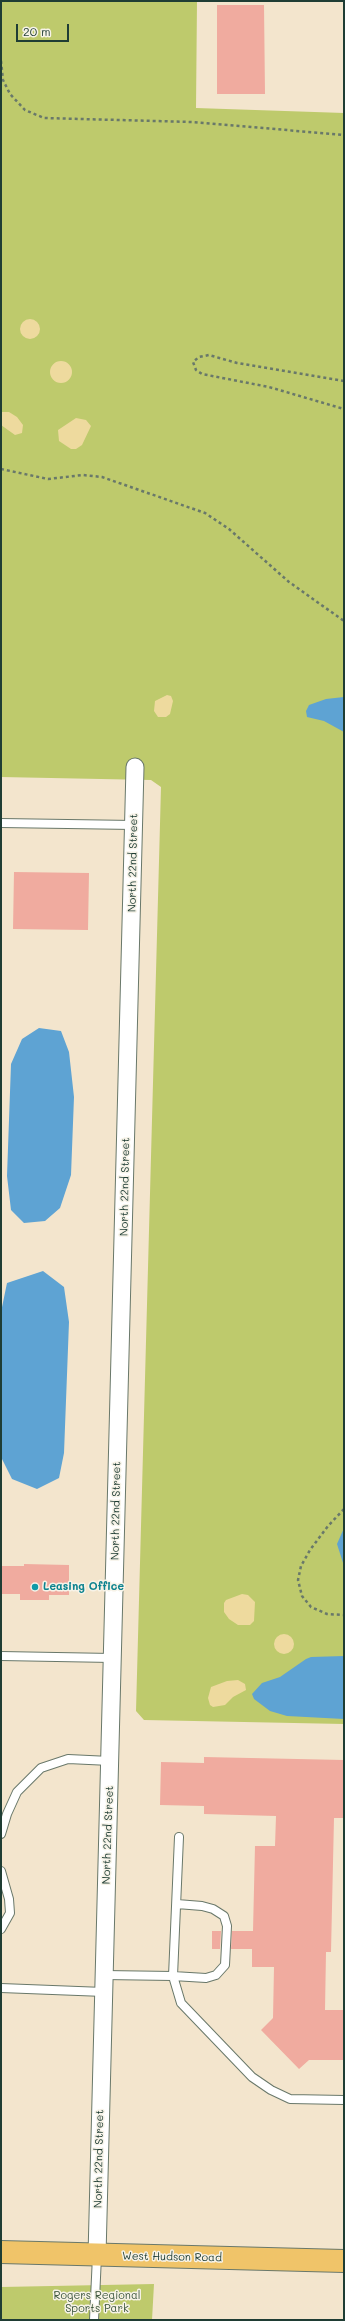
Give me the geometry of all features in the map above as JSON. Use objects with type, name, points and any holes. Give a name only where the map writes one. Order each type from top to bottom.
[{"type":"highway","name":"West Hudson Road","points":[[1,2252],[344,2262]]},
{"type":"street","name":"North 22nd Street","points":[[97,2255],[135,766]]},
{"type":"lane","points":[[1,823],[134,824]]},
{"type":"lane","points":[[1,1656],[112,1658]]},
{"type":"lane","points":[[1,1834],[7,1814],[17,1792],[41,1768],[68,1759],[110,1761]]},
{"type":"lane","points":[[179,1837],[173,1976],[181,2003],[252,2077],[265,2086],[290,2099],[344,2100]]},
{"type":"lane","points":[[1,1872],[9,1899],[10,1912],[1,1929]]},
{"type":"lane","points":[[104,1975],[206,1978],[216,1975],[225,1965],[227,1926],[224,1916],[213,1909],[202,1906],[177,1904]]},
{"type":"lane","points":[[1,1988],[104,1992]]},
{"type":"lane","points":[[94,2320],[97,2255]]},
{"type":"path","points":[[1,61],[3,80],[10,94],[25,110],[44,118],[192,122],[344,135]]},
{"type":"path","points":[[344,381],[237,363],[209,355],[199,356],[193,362],[196,370],[202,374],[269,387],[344,409]]},
{"type":"path","points":[[1,469],[48,479],[83,475],[102,477],[206,513],[229,529],[289,582],[344,621]]},
{"type":"path","points":[[344,1510],[328,1526],[310,1550],[301,1566],[298,1584],[302,1596],[311,1607],[327,1614],[344,1615]]},
{"type":"green space","points":[[1,1],[197,1],[196,108],[344,113],[344,1724],[144,1720],[136,1711],[161,787],[151,780],[1,777]]},
{"type":"green space","name":"Rogers Regional Sports Park","points":[[154,2284],[152,2320],[1,2320],[1,2287]]},
{"type":"sand","points":[[26,319],[34,319],[40,325],[40,333],[34,339],[26,339],[20,333],[20,325]]},
{"type":"sand","points":[[61,361],[69,364],[72,372],[69,380],[61,383],[53,380],[50,372],[53,364]]},
{"type":"sand","points":[[1,412],[9,412],[17,417],[23,425],[22,433],[15,435],[1,425]]},
{"type":"sand","points":[[76,418],[86,420],[91,426],[82,445],[76,449],[71,449],[59,441],[58,430]]},
{"type":"sand","points":[[167,695],[171,696],[173,701],[170,714],[166,717],[158,717],[154,711],[155,701]]},
{"type":"sand","points":[[242,1594],[248,1595],[255,1602],[254,1621],[250,1625],[238,1625],[229,1619],[224,1612],[224,1603],[226,1600]]},
{"type":"sand","points":[[284,1634],[291,1637],[294,1644],[291,1651],[284,1654],[277,1651],[274,1644],[277,1637]]},
{"type":"sand","points":[[238,1680],[245,1684],[246,1690],[233,1697],[225,1705],[213,1707],[210,1705],[208,1698],[211,1687],[227,1681]]},
{"type":"water","points":[[344,697],[344,732],[324,721],[307,717],[306,711],[309,705],[326,699]]},
{"type":"water","points":[[39,1028],[61,1031],[69,1052],[74,1097],[71,1175],[60,1208],[45,1221],[24,1223],[11,1210],[7,1176],[11,1064],[22,1039]]},
{"type":"water","points":[[43,1271],[64,1287],[69,1322],[64,1453],[59,1478],[37,1489],[12,1479],[1,1457],[1,1312],[7,1283]]},
{"type":"water","points":[[344,1528],[344,1566],[337,1544]]},
{"type":"water","points":[[344,1656],[344,1719],[287,1716],[270,1711],[254,1699],[252,1694],[262,1683],[280,1677],[306,1659],[311,1657]]},
{"type":"building","points":[[217,5],[264,5],[265,94],[217,94]]},
{"type":"building","points":[[14,872],[89,873],[88,930],[13,929]]},
{"type":"building","name":"Leasing Office","points":[[24,1564],[69,1565],[69,1595],[49,1595],[49,1600],[20,1600],[20,1594],[1,1594],[1,1566],[24,1566]]},
{"type":"building","points":[[204,1757],[344,1760],[344,1818],[334,1818],[331,1952],[326,1952],[325,2010],[344,2010],[344,2060],[309,2060],[299,2069],[261,2030],[273,2018],[274,1967],[252,1967],[252,1949],[231,1949],[232,1931],[253,1931],[255,1846],[275,1846],[276,1816],[204,1814],[204,1806],[160,1805],[161,1762],[204,1763]]},
{"type":"building","points":[[212,1931],[221,1931],[220,1949],[212,1949]]},
{"type":"place","name":"Leasing Office","points":[[35,1587]]}]
